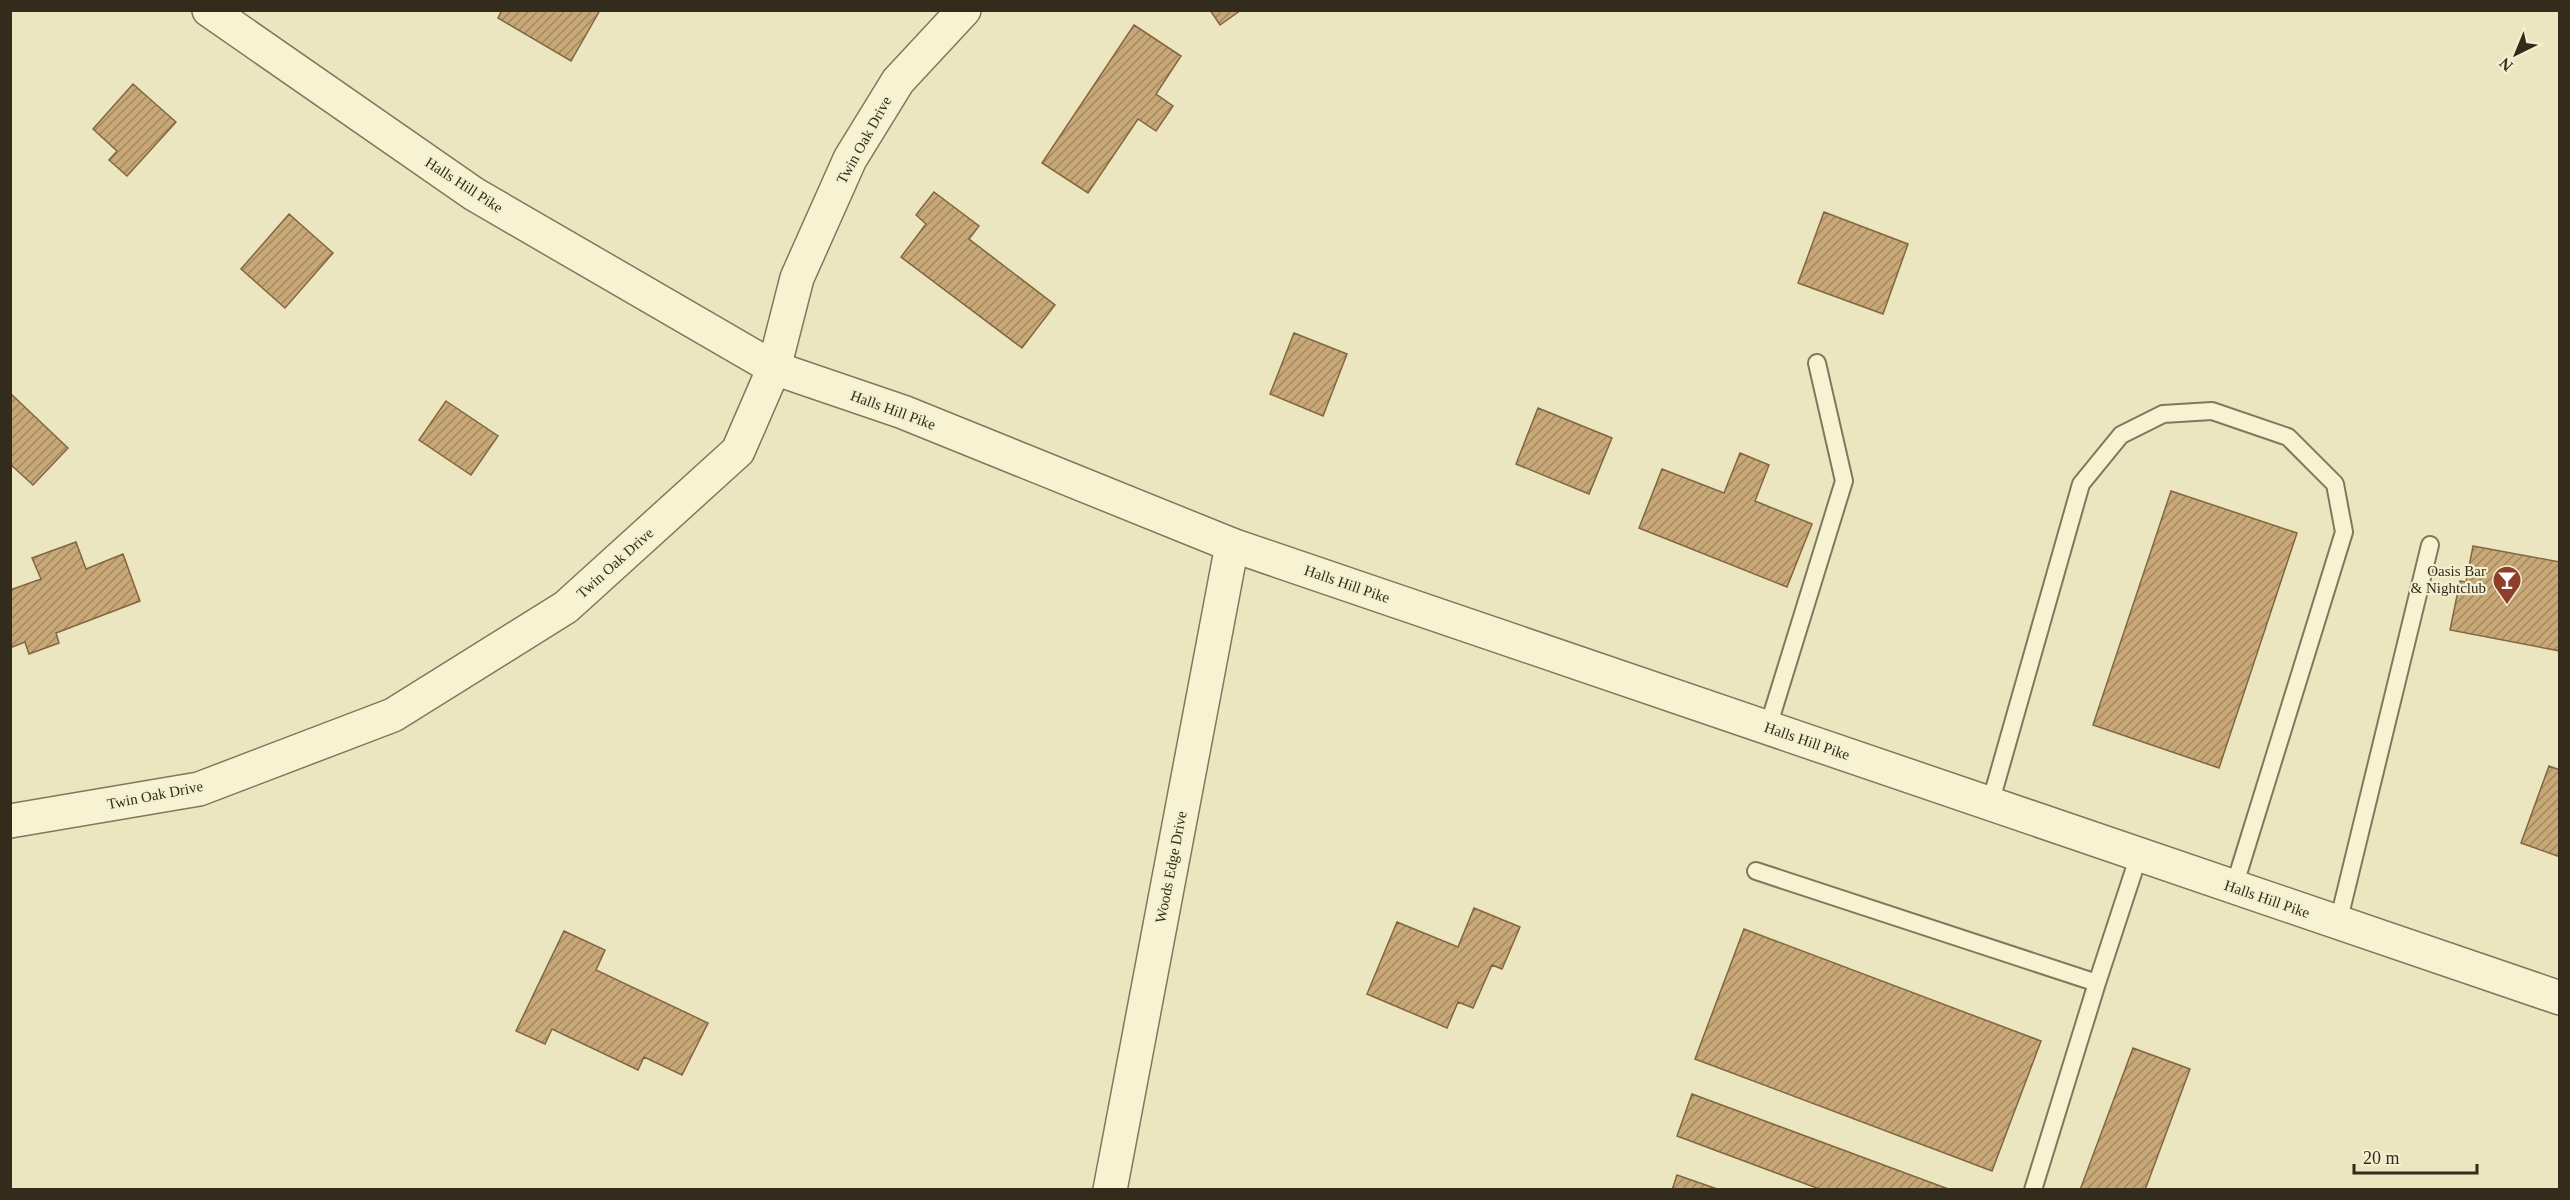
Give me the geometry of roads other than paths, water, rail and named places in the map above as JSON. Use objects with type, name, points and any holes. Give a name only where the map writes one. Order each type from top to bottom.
[{"type":"street","name":"Halls Hill Pike","points":[[209,10],[474,194],[774,368],[903,412],[1232,545],[2559,998]]},
{"type":"street","name":"Twin Oak Drive","points":[[10,820],[199,789],[393,715],[566,606],[738,452],[774,368],[797,278],[850,159],[898,81],[964,10]]},
{"type":"street","name":"Woods Edge Drive","points":[[1110,1190],[1232,545]]},
{"type":"lane","points":[[1768,728],[1844,481],[1817,363]]},
{"type":"lane","points":[[1990,804],[2081,484],[2121,435],[2163,414],[2212,411],[2288,437],[2335,484],[2344,531],[2234,887]]},
{"type":"lane","points":[[2338,923],[2430,545]]},
{"type":"lane","points":[[2033,1190],[2139,855]]},
{"type":"lane","points":[[1756,871],[2097,983]]},
{"type":"place","name":"Oasis Bar & Nightclub","points":[[2507,606]]}]
